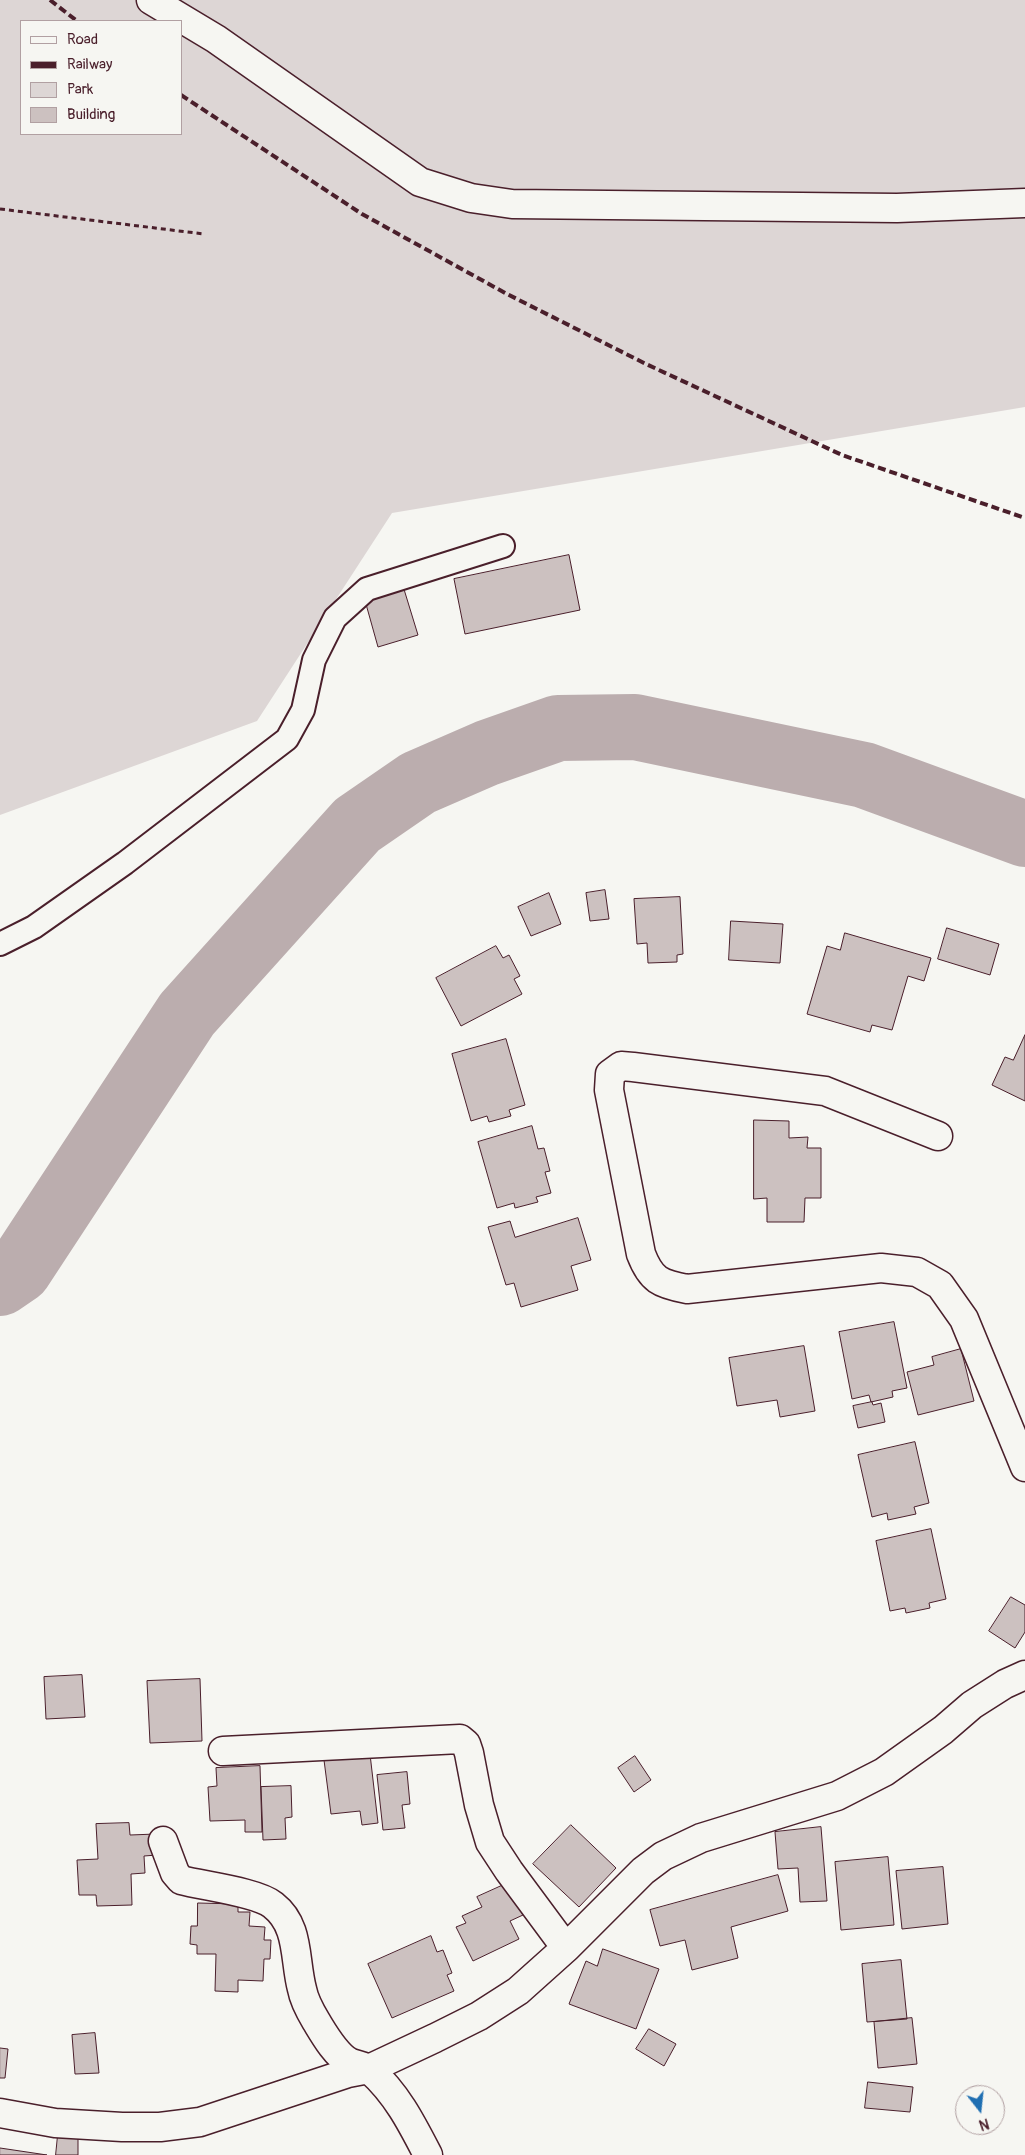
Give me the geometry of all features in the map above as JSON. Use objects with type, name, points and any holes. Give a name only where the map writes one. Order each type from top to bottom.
[{"type":"street","points":[[151,0],[216,39],[420,182],[471,198],[522,205],[898,208],[1025,203]]},
{"type":"street","points":[[938,1136],[825,1091],[621,1066],[610,1074],[609,1090],[642,1254],[648,1271],[663,1285],[687,1289],[881,1268],[917,1272],[940,1285],[964,1319],[1025,1467]]},
{"type":"street","points":[[0,2114],[55,2123],[160,2127],[200,2122],[348,2073],[369,2069],[479,2016],[518,1991],[566,1948],[643,1871],[663,1856],[701,1838],[837,1796],[884,1772],[943,1730],[972,1705],[1005,1684],[1025,1675]]},
{"type":"street","points":[[223,1751],[460,1739],[466,1744],[469,1753],[479,1805],[490,1842],[566,1948]]},
{"type":"street","points":[[163,1841],[175,1873],[181,1880],[248,1895],[271,1903],[281,1912],[294,1935],[302,1991],[316,2021],[338,2052],[349,2061],[369,2069],[401,2104],[428,2155]]},
{"type":"lane","points":[[0,944],[34,927],[125,863],[287,739],[303,710],[314,660],[335,618],[367,588],[503,546]]},
{"type":"path","points":[[0,208],[204,234]]},
{"type":"green space","points":[[0,0],[1025,0],[1025,407],[392,513],[257,721],[0,815]]},
{"type":"building","points":[[569,555],[580,610],[465,634],[454,579]]},
{"type":"building","points":[[403,586],[418,635],[378,647],[364,597]]},
{"type":"building","points":[[605,890],[609,919],[590,921],[586,893]]},
{"type":"building","points":[[549,893],[561,924],[531,936],[518,907]]},
{"type":"building","points":[[680,897],[683,954],[677,955],[677,962],[648,963],[647,943],[637,944],[634,899]]},
{"type":"building","points":[[731,921],[783,924],[780,963],[729,960]]},
{"type":"building","points":[[947,928],[999,944],[990,975],[938,959]]},
{"type":"building","points":[[845,933],[931,958],[924,981],[908,976],[892,1030],[872,1025],[870,1032],[807,1014],[827,946],[840,950]]},
{"type":"building","points":[[496,946],[503,958],[509,955],[520,976],[514,979],[522,994],[461,1026],[436,978]]},
{"type":"building","points":[[1025,1035],[1025,1101],[992,1085],[1005,1057],[1013,1060]]},
{"type":"building","points":[[506,1039],[525,1105],[509,1110],[511,1116],[489,1122],[487,1116],[471,1121],[452,1054]]},
{"type":"building","points":[[754,1120],[789,1121],[789,1138],[808,1137],[807,1148],[821,1148],[821,1198],[805,1198],[804,1222],[767,1222],[767,1198],[754,1199]]},
{"type":"building","points":[[532,1126],[538,1149],[544,1148],[550,1171],[545,1172],[551,1193],[536,1197],[538,1202],[515,1208],[514,1203],[497,1208],[478,1142]]},
{"type":"building","points":[[578,1218],[591,1260],[571,1266],[578,1290],[521,1307],[514,1283],[506,1285],[488,1227],[510,1221],[515,1237]]},
{"type":"building","points":[[894,1322],[907,1388],[892,1391],[893,1397],[871,1402],[869,1395],[852,1399],[839,1332]]},
{"type":"building","points":[[804,1346],[815,1411],[780,1417],[777,1400],[737,1406],[729,1358]]},
{"type":"building","points":[[961,1349],[974,1401],[918,1415],[907,1372],[934,1365],[932,1357]]},
{"type":"building","points":[[872,1402],[873,1405],[881,1403],[885,1422],[858,1428],[853,1406]]},
{"type":"building","points":[[915,1442],[929,1503],[914,1507],[916,1514],[888,1520],[887,1513],[872,1517],[858,1455]]},
{"type":"building","points":[[931,1529],[946,1599],[929,1603],[930,1608],[906,1613],[905,1608],[890,1611],[876,1541]]},
{"type":"building","points":[[1011,1597],[1025,1605],[1025,1632],[1015,1648],[989,1631]]},
{"type":"building","points":[[82,1675],[85,1717],[46,1719],[44,1677]]},
{"type":"building","points":[[200,1679],[202,1741],[150,1743],[147,1681]]},
{"type":"building","points":[[370,1754],[378,1823],[362,1825],[360,1811],[331,1814],[324,1760]]},
{"type":"building","points":[[635,1756],[651,1780],[634,1792],[618,1768]]},
{"type":"building","points":[[260,1766],[262,1832],[245,1832],[245,1820],[210,1821],[208,1787],[217,1786],[216,1768]]},
{"type":"building","points":[[407,1772],[410,1804],[402,1805],[405,1828],[383,1830],[377,1775]]},
{"type":"building","points":[[291,1786],[292,1817],[285,1818],[286,1839],[263,1840],[261,1787]]},
{"type":"building","points":[[129,1823],[130,1835],[156,1834],[157,1855],[144,1856],[145,1873],[131,1874],[132,1905],[97,1906],[96,1895],[79,1895],[77,1860],[98,1859],[96,1824]]},
{"type":"building","points":[[571,1825],[616,1868],[579,1907],[533,1864]]},
{"type":"building","points":[[821,1827],[827,1901],[800,1902],[798,1868],[778,1869],[775,1832]]},
{"type":"building","points":[[888,1857],[894,1925],[841,1930],[835,1862]]},
{"type":"building","points":[[943,1867],[948,1924],[902,1929],[896,1871]]},
{"type":"building","points":[[778,1875],[788,1911],[731,1927],[738,1958],[692,1970],[685,1940],[660,1946],[650,1910]]},
{"type":"building","points":[[508,1883],[523,1915],[510,1921],[519,1939],[473,1961],[456,1927],[466,1923],[462,1916],[482,1907],[477,1897]]},
{"type":"building","points":[[198,1903],[238,1904],[238,1912],[250,1912],[249,1926],[265,1927],[264,1940],[271,1940],[270,1959],[264,1959],[263,1981],[238,1980],[238,1992],[215,1991],[216,1954],[197,1954],[197,1945],[190,1944],[191,1926],[197,1926]]},
{"type":"building","points":[[431,1936],[437,1952],[443,1950],[452,1973],[447,1975],[454,1991],[392,2018],[368,1964]]},
{"type":"building","points":[[603,1949],[659,1969],[636,2029],[569,2004],[586,1961],[597,1966]]},
{"type":"building","points":[[901,1960],[907,2019],[867,2022],[862,1964]]},
{"type":"building","points":[[912,2018],[917,2064],[878,2068],[874,2022]]},
{"type":"building","points":[[649,2029],[676,2044],[664,2066],[636,2049]]},
{"type":"building","points":[[95,2033],[99,2073],[75,2074],[72,2035]]},
{"type":"building","points":[[0,2048],[8,2049],[5,2078],[0,2078]]},
{"type":"building","points":[[868,2082],[913,2087],[910,2112],[865,2108]]},
{"type":"building","points":[[58,2135],[78,2136],[78,2155],[56,2155]]},
{"type":"building","points":[[0,2148],[47,2155],[0,2155]]},
{"type":"waterway","points":[[0,1283],[19,1270],[187,1014],[357,825],[418,783],[487,753],[558,728],[635,727],[864,775],[1025,834]]},
{"type":"railway","points":[[50,0],[76,20]]},
{"type":"railway","points":[[182,96],[362,214],[507,294],[646,364],[842,455],[1025,518]]}]
